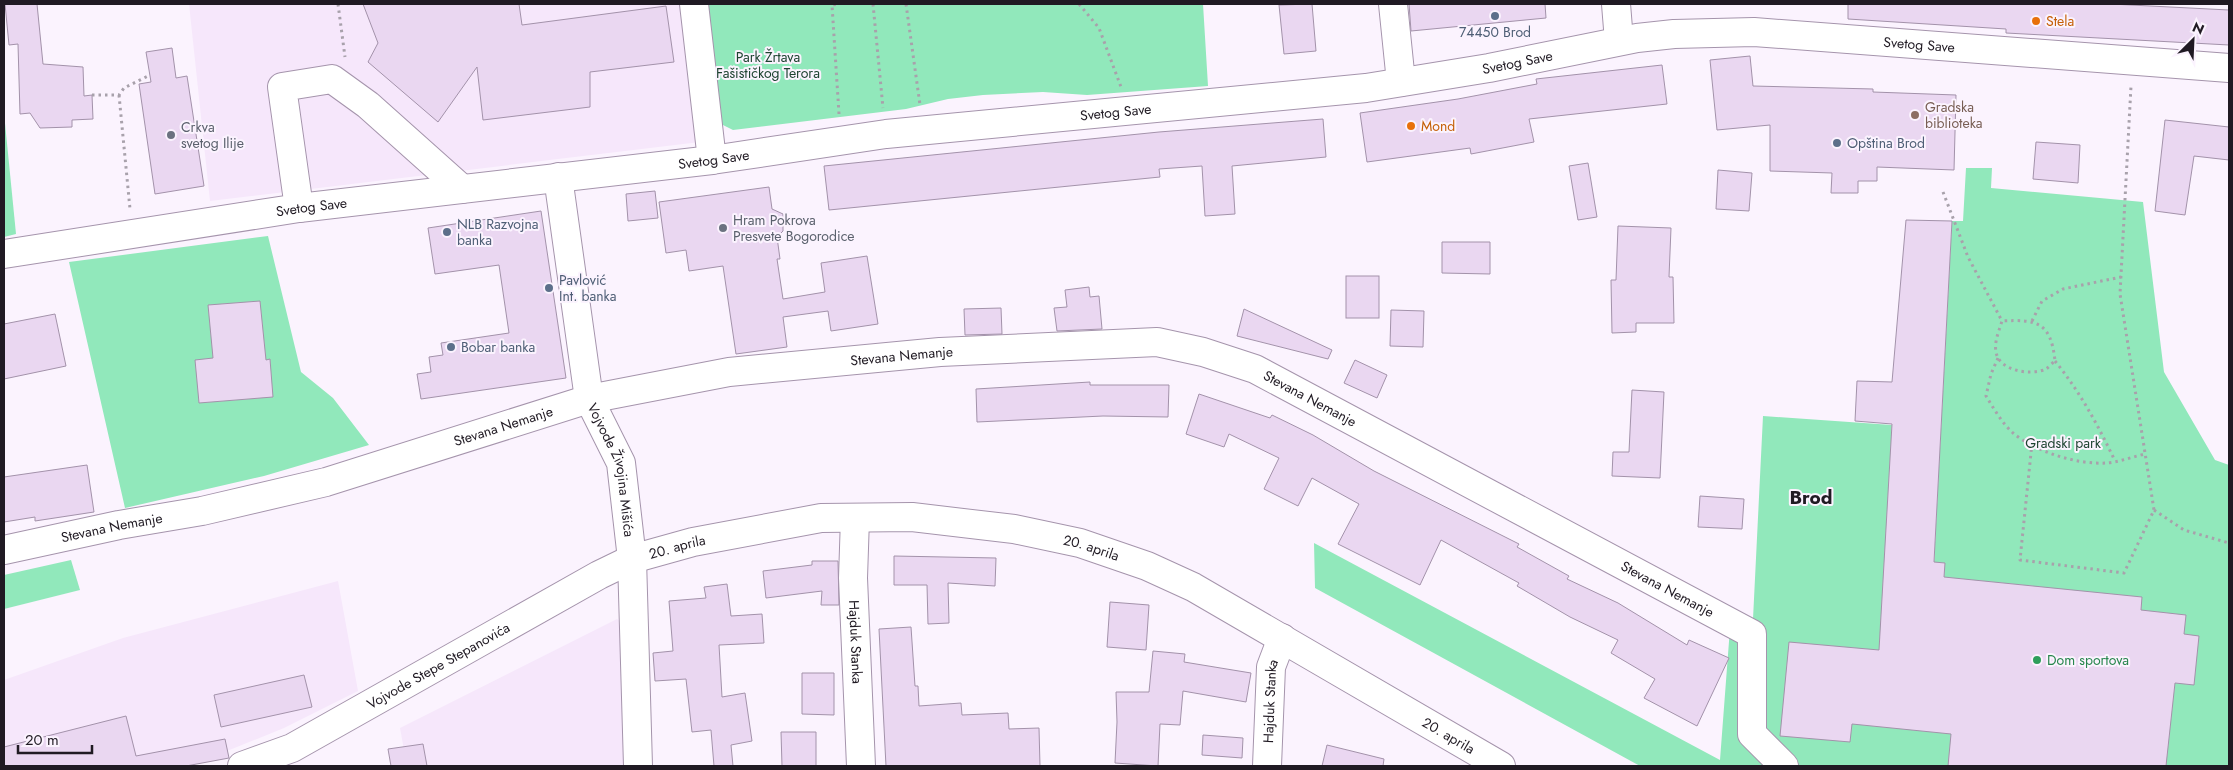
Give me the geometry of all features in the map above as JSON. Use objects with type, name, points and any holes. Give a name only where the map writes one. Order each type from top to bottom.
[{"type":"street","points":[[694,4],[712,160]]},
{"type":"street","points":[[1393,4],[1401,82]]},
{"type":"street","points":[[1616,4],[1618,41]]},
{"type":"street","name":"Svetog Save","points":[[4,254],[299,208],[712,160],[886,134],[1366,88],[1489,68],[1618,41],[1674,34],[1754,32],[2229,68]]},
{"type":"street","points":[[299,208],[282,88],[332,79],[368,105],[462,189]]},
{"type":"street","name":"Vojvode Živojina Mišića","points":[[558,177],[589,399],[621,463],[632,559],[638,766]]},
{"type":"street","name":"Stevana Nemanje","points":[[4,550],[119,525],[202,511],[326,482],[589,399],[729,372],[940,352],[1156,342],[1203,352],[1255,369],[1752,634],[1752,734],[1784,766]]},
{"type":"street","name":"20. aprila","points":[[632,559],[693,542],[821,518],[912,517],[1014,529],[1080,543],[1147,566],[1193,587],[1501,766]]},
{"type":"street","name":"Hajduk Stanka","points":[[854,518],[853,578],[861,766]]},
{"type":"street","name":"Vojvode Stepe Stepanovića","points":[[242,766],[292,748],[599,574],[632,559]]},
{"type":"street","name":"Hajduk Stanka","points":[[1267,766],[1271,667],[1282,638]]},
{"type":"path","points":[[338,4],[350,92]]},
{"type":"path","points":[[839,4],[832,5],[840,141]]},
{"type":"path","points":[[873,4],[886,134]]},
{"type":"path","points":[[906,4],[924,131]]},
{"type":"path","points":[[1079,4],[1099,28],[1130,112]]},
{"type":"path","points":[[2032,443],[2020,560],[2124,573],[2154,510],[2120,294],[2133,61]]},
{"type":"path","points":[[133,235],[119,95],[124,88],[150,75]]},
{"type":"path","points":[[92,95],[119,95]]},
{"type":"path","points":[[1943,192],[1968,257],[2002,321],[1997,339],[1996,352],[1999,358],[2003,364],[2021,372],[2045,369],[2055,361]]},
{"type":"path","points":[[2032,321],[2042,301],[2063,289],[2121,277]]},
{"type":"path","points":[[2002,321],[2032,321],[2044,327],[2053,344],[2055,361],[2077,388],[2093,414],[2116,461]]},
{"type":"path","points":[[1999,358],[1991,374],[1986,396],[1996,413],[2014,433],[2054,455],[2083,463],[2116,461],[2144,454]]},
{"type":"path","points":[[2154,510],[2184,530],[2229,543]]},
{"type":"shaded area","points":[[189,4],[681,4],[700,142],[210,201]]},
{"type":"shaded area","points":[[338,581],[358,691],[284,728],[190,766],[4,766],[4,680],[123,638]]},
{"type":"shaded area","points":[[617,619],[623,623],[625,766],[407,766],[400,728]]},
{"type":"green space","name":"Park Žrtava Fašističkog Terora","points":[[698,4],[1203,4],[1208,86],[1087,95],[1043,92],[983,95],[948,99],[906,109],[733,130],[723,125],[718,118]]},
{"type":"green space","points":[[4,113],[16,234],[4,237]]},
{"type":"green space","name":"Gradski park","points":[[1966,168],[1992,168],[1991,188],[2143,202],[2164,372],[2215,460],[2229,465],[2229,766],[1640,766],[1315,588],[1314,543],[1720,760],[1731,615],[1753,619],[1763,416],[1892,425],[1883,608],[1934,562],[1952,221],[1963,221]]},
{"type":"green space","points":[[268,236],[301,372],[333,398],[369,445],[264,476],[125,508],[69,262]]},
{"type":"green space","points":[[71,560],[80,590],[4,609],[4,575]]},
{"type":"building","points":[[5,4],[37,4],[43,64],[83,67],[84,96],[92,95],[93,119],[72,120],[72,127],[40,128],[30,113],[20,114],[18,44],[9,45]]},
{"type":"building","points":[[363,4],[519,4],[522,25],[666,6],[674,62],[590,72],[590,107],[483,120],[477,67],[438,122],[368,62],[378,43]]},
{"type":"building","points":[[1312,4],[1316,51],[1284,54],[1279,5]]},
{"type":"building","points":[[1409,4],[1545,4],[1546,18],[1411,31]]},
{"type":"building","points":[[1848,4],[2111,4],[2229,10],[2229,45],[2006,33],[2006,29],[1848,19]]},
{"type":"building","name":"Crkva svetog Ilije","points":[[172,48],[176,78],[187,76],[204,186],[155,194],[139,84],[151,82],[146,52]]},
{"type":"building","points":[[1750,56],[1753,86],[1873,89],[1873,92],[1956,95],[1954,170],[1877,167],[1877,181],[1858,181],[1858,193],[1831,193],[1832,173],[1770,171],[1770,125],[1717,130],[1710,60]]},
{"type":"building","points":[[1662,65],[1667,104],[1529,119],[1534,142],[1471,154],[1470,148],[1367,162],[1360,113],[1458,99],[1537,84],[1536,79]]},
{"type":"building","points":[[1323,119],[1326,157],[1232,166],[1235,214],[1205,216],[1202,166],[1159,169],[1160,177],[829,210],[824,166],[1159,132]]},
{"type":"building","points":[[2165,120],[2229,127],[2229,160],[2194,156],[2185,215],[2155,211]]},
{"type":"building","points":[[2036,142],[2080,145],[2078,183],[2033,179]]},
{"type":"building","points":[[1588,163],[1597,217],[1578,220],[1569,166]]},
{"type":"building","points":[[1718,170],[1752,173],[1749,211],[1716,209]]},
{"type":"building","points":[[769,187],[772,209],[783,214],[783,231],[777,237],[780,259],[777,259],[783,299],[825,292],[821,263],[867,256],[878,324],[831,331],[828,311],[783,317],[787,347],[736,354],[723,266],[689,271],[686,250],[666,253],[659,202]]},
{"type":"building","points":[[655,191],[658,218],[628,221],[626,194]]},
{"type":"building","points":[[541,211],[566,378],[421,399],[417,374],[431,372],[429,357],[443,355],[441,343],[509,333],[499,265],[435,274],[428,228]]},
{"type":"building","name":"Dom sportova","points":[[1906,220],[1952,221],[1934,562],[1945,563],[1944,577],[2142,597],[2141,610],[2186,615],[2184,634],[2199,636],[2194,685],[2175,683],[2166,766],[1948,766],[1951,734],[1852,724],[1850,742],[1780,736],[1789,642],[1879,650],[1892,424],[1855,421],[1857,381],[1892,382]]},
{"type":"building","points":[[1618,226],[1671,228],[1669,277],[1673,277],[1674,323],[1636,323],[1636,332],[1612,333],[1611,280],[1616,280]]},
{"type":"building","points":[[1442,242],[1490,242],[1490,274],[1442,273]]},
{"type":"building","points":[[1346,276],[1379,276],[1379,318],[1346,318]]},
{"type":"building","points":[[1089,287],[1090,297],[1099,296],[1102,329],[1057,331],[1054,308],[1067,307],[1065,290]]},
{"type":"building","points":[[260,301],[266,360],[270,359],[273,397],[199,403],[195,360],[213,358],[208,305]]},
{"type":"building","points":[[1001,308],[1002,334],[965,335],[964,309]]},
{"type":"building","points":[[1244,309],[1332,350],[1328,359],[1237,336]]},
{"type":"building","points":[[1391,310],[1424,311],[1423,347],[1390,346]]},
{"type":"building","points":[[55,314],[66,366],[4,379],[4,324]]},
{"type":"building","points":[[1355,360],[1387,375],[1377,398],[1344,383]]},
{"type":"building","points":[[1090,382],[1090,385],[1169,385],[1168,417],[1103,416],[977,422],[976,389]]},
{"type":"building","points":[[1632,390],[1664,392],[1660,478],[1612,476],[1613,452],[1629,452]]},
{"type":"building","points":[[1199,394],[1270,418],[1272,415],[1313,435],[1374,471],[1519,544],[1517,547],[1569,576],[1567,579],[1618,603],[1687,645],[1689,640],[1729,658],[1697,726],[1644,698],[1655,679],[1611,653],[1618,640],[1570,617],[1517,586],[1519,583],[1441,540],[1420,585],[1338,544],[1359,504],[1312,478],[1298,506],[1264,489],[1279,458],[1229,434],[1224,447],[1186,434]]},
{"type":"building","points":[[87,465],[94,512],[35,521],[35,517],[4,522],[4,477]]},
{"type":"building","points":[[1700,496],[1744,499],[1742,529],[1698,527]]},
{"type":"building","points":[[894,556],[996,558],[995,586],[948,583],[949,623],[928,624],[927,585],[894,585]]},
{"type":"building","points":[[812,561],[838,561],[839,605],[821,605],[822,591],[766,598],[763,571],[812,565]]},
{"type":"building","points":[[727,584],[731,616],[762,614],[764,643],[719,645],[722,697],[745,693],[752,741],[731,745],[733,766],[714,766],[711,730],[692,732],[686,679],[655,681],[653,653],[673,651],[669,601],[706,598],[704,587]]},
{"type":"building","points":[[1110,602],[1149,605],[1146,650],[1107,647]]},
{"type":"building","points":[[911,627],[915,686],[918,686],[919,706],[961,703],[962,715],[1008,713],[1009,729],[1039,728],[1040,766],[886,766],[879,629]]},
{"type":"building","points":[[1153,651],[1185,654],[1184,662],[1251,673],[1246,702],[1183,691],[1180,725],[1160,724],[1158,766],[1115,763],[1116,692],[1149,692]]},
{"type":"building","points":[[802,673],[834,673],[834,715],[802,714]]},
{"type":"building","points":[[304,675],[312,707],[221,727],[214,695]]},
{"type":"building","points":[[126,716],[136,756],[225,739],[229,758],[186,766],[4,766],[4,747]]},
{"type":"building","points":[[781,732],[816,732],[816,766],[782,766]]},
{"type":"building","points":[[1203,735],[1243,738],[1242,758],[1202,755]]},
{"type":"building","points":[[423,744],[427,766],[391,766],[388,749]]},
{"type":"building","points":[[1327,745],[1384,759],[1383,766],[1322,766]]},
{"type":"place","name":"74450 Brod","points":[[1495,16]]},
{"type":"place","name":"Stela","points":[[2036,21]]},
{"type":"place","name":"Gradska biblioteka","points":[[1915,115]]},
{"type":"place","name":"Mond","points":[[1411,126]]},
{"type":"place","name":"Crkva svetog Ilije","points":[[171,135]]},
{"type":"place","name":"Opština Brod","points":[[1837,143]]},
{"type":"place","name":"Hram Pokrova Presvete Bogorodice","points":[[723,228]]},
{"type":"place","name":"NLB Razvojna banka","points":[[447,232]]},
{"type":"place","name":"Pavlović Int. banka","points":[[549,288]]},
{"type":"place","name":"Bobar banka","points":[[451,347]]},
{"type":"place","name":"Dom sportova","points":[[2037,660]]},
{"type":"district","name":"Brod","points":[[1811,497]]}]
